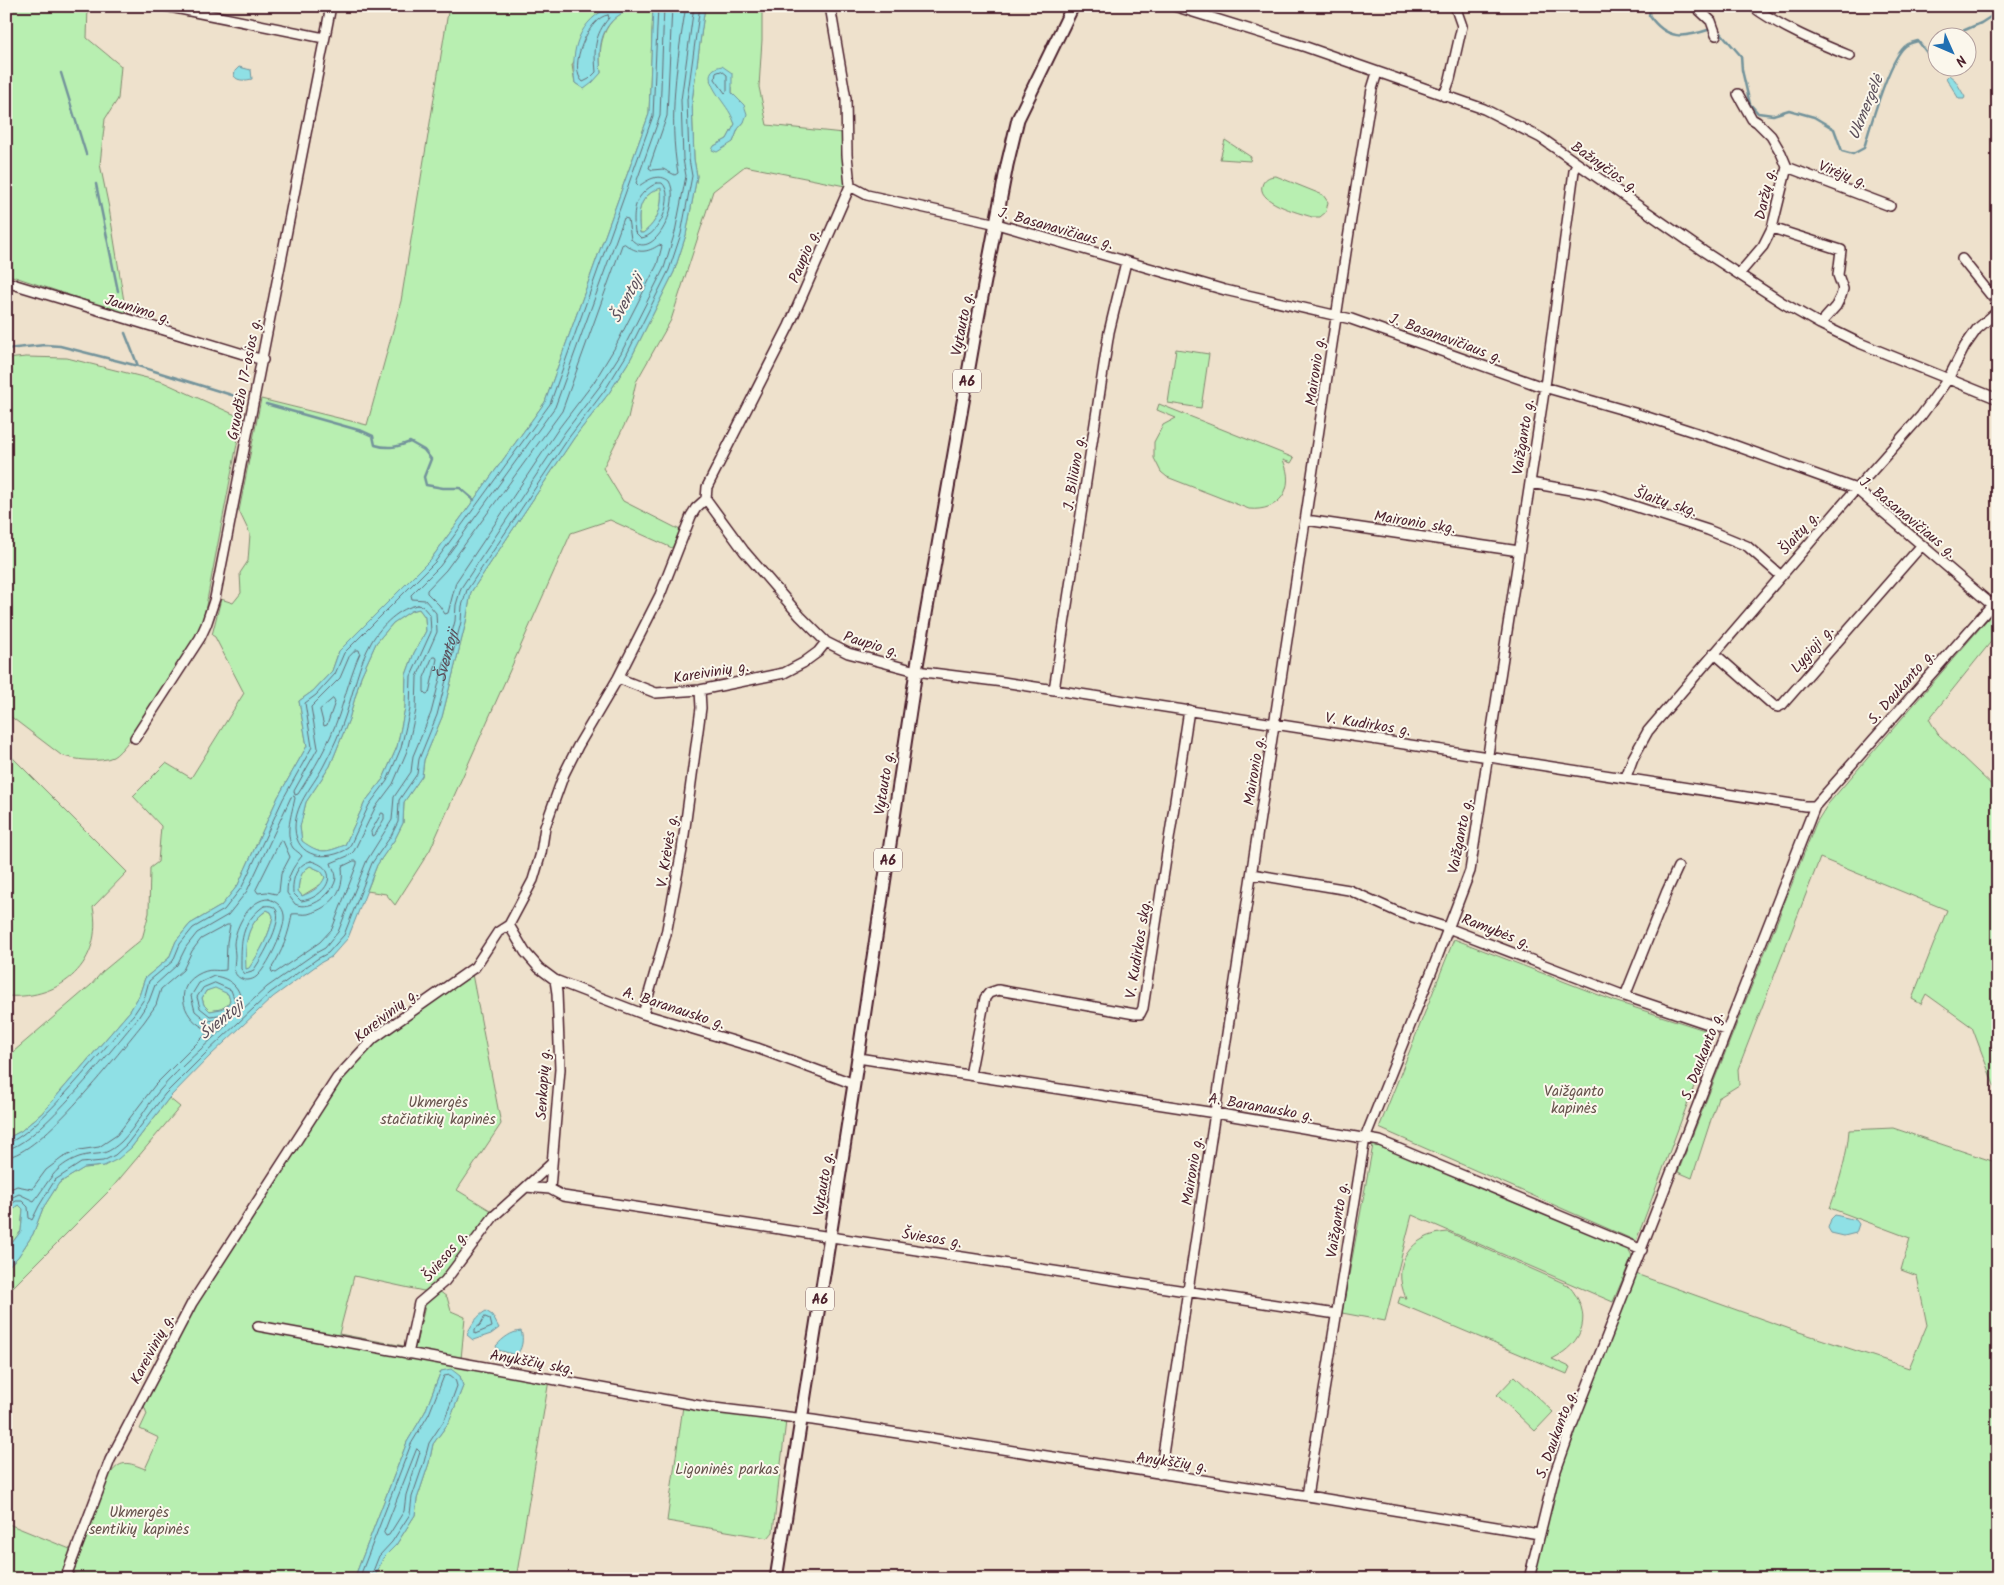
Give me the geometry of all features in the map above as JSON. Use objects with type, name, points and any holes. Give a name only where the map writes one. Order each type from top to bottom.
[{"type":"main road","name":"Vytauto g.","points":[[776,1579],[854,1084],[916,671],[974,339],[1007,165],[1018,119],[1073,6]]},
{"type":"street","points":[[165,6],[324,38]]},
{"type":"street","name":"Gruodžio 17-osios g.","points":[[135,738],[192,650],[206,625],[215,598],[331,6]]},
{"type":"street","name":"Paupio g.","points":[[830,6],[846,99],[847,155],[850,186],[790,326],[707,487],[706,500],[768,580],[806,623],[826,642],[848,653],[916,671]]},
{"type":"street","name":"Bažnyčios g.","points":[[1174,6],[1306,47],[1484,109],[1541,138],[1577,165],[1739,274],[1783,303],[1820,324],[1858,342],[1998,399]]},
{"type":"street","points":[[1444,96],[1450,79],[1462,26],[1455,6]]},
{"type":"street","points":[[1695,6],[1711,21],[1716,35]]},
{"type":"street","points":[[1752,6],[1765,16],[1805,37],[1850,56]]},
{"type":"street","name":"Maironio g.","points":[[1160,1474],[1366,125],[1377,73]]},
{"type":"street","name":"Daržų g.","points":[[1738,94],[1752,119],[1771,136],[1782,153],[1787,167],[1772,228],[1763,246],[1739,274]]},
{"type":"street","name":"Vaižganto g.","points":[[1308,1496],[1365,1138],[1470,871],[1530,483],[1574,172],[1577,165]]},
{"type":"street","name":"Virėjų g.","points":[[1787,167],[1890,206]]},
{"type":"street","name":"J. Basanavičiaus g.","points":[[850,186],[867,195],[997,224],[1226,290],[1337,315],[1544,387],[1638,414],[1728,443],[1856,489],[1922,545],[1995,601]]},
{"type":"street","points":[[1772,228],[1842,250],[1838,275],[1843,289],[1841,296],[1836,306],[1820,324]]},
{"type":"street","points":[[1962,259],[1998,304]]},
{"type":"street","name":"J. Biliūno g.","points":[[1054,690],[1109,332],[1126,262]]},
{"type":"street","name":"Jaunimo g.","points":[[6,282],[263,360]]},
{"type":"street","name":"Šlaitų g.","points":[[1626,777],[1633,758],[1648,731],[1920,416],[1948,379],[1965,346],[1977,329],[1998,310]]},
{"type":"street","name":"Šlaitų skg.","points":[[1530,483],[1600,495],[1708,530],[1747,546],[1781,576]]},
{"type":"street","name":"Paupio g.","points":[[618,678],[660,595],[691,516],[696,508],[706,500]]},
{"type":"street","name":"Maironio skg.","points":[[1306,520],[1519,551]]},
{"type":"street","name":"Lygioji g.","points":[[1714,653],[1774,706],[1782,705],[1922,545]]},
{"type":"street","name":"S. Daukanto g.","points":[[1529,1579],[1554,1476],[1726,1030],[1815,806],[1995,601]]},
{"type":"street","name":"Kareivinių g.","points":[[65,1579],[110,1460],[192,1303],[337,1078],[374,1038],[475,966],[498,932],[509,925],[533,880],[541,853],[545,827],[564,774],[578,746],[618,678],[656,693],[700,690],[784,673],[818,652],[826,642]]},
{"type":"street","name":"V. Kudirkos g.","points":[[916,671],[1189,710],[1805,806],[1815,806]]},
{"type":"street","name":"V. Krėvės g.","points":[[643,1014],[666,934],[682,850],[701,708],[700,690]]},
{"type":"street","name":"V. Kudirkos skg.","points":[[970,1076],[986,998],[993,990],[1140,1014],[1146,990],[1189,710]]},
{"type":"street","points":[[1625,996],[1678,867]]},
{"type":"street","name":"Ramybės g.","points":[[1252,874],[1349,890],[1400,914],[1448,928],[1625,996],[1726,1030]]},
{"type":"street","name":"A. Baranausko g.","points":[[509,925],[525,952],[539,968],[554,980],[643,1014],[757,1048],[854,1084]]},
{"type":"street","name":"Senkapių g.","points":[[550,1189],[560,1069],[557,993],[554,980]]},
{"type":"street","name":"A. Baranausko g.","points":[[858,1058],[1215,1113],[1276,1125],[1380,1141],[1642,1250]]},
{"type":"street","name":"Šviesos g.","points":[[408,1354],[419,1303],[445,1281],[494,1216],[551,1164]]},
{"type":"street","name":"Šviesos g.","points":[[526,1187],[550,1189],[563,1196],[830,1235],[1336,1314]]},
{"type":"street","name":"Anykščių skg.","points":[[258,1326],[706,1407],[801,1418]]},
{"type":"street","name":"Anykščių g.","points":[[801,1418],[1308,1496],[1539,1534]]},
{"type":"green space","points":[[6,6],[88,6],[87,38],[121,66],[118,99],[105,119],[100,164],[126,314],[6,274]]},
{"type":"green space","points":[[449,6],[612,6],[600,12],[572,65],[575,83],[584,89],[601,73],[601,46],[609,25],[616,17],[626,11],[638,7],[653,6],[649,114],[545,402],[431,559],[339,651],[332,671],[313,691],[299,701],[307,746],[278,797],[238,885],[221,906],[190,924],[176,941],[169,958],[145,978],[139,996],[130,1011],[42,1113],[21,1131],[6,1139],[6,1058],[91,985],[102,972],[142,939],[149,913],[150,868],[158,862],[161,826],[133,796],[166,763],[191,778],[244,693],[215,637],[212,635],[221,599],[233,603],[241,593],[240,573],[248,561],[250,534],[239,511],[261,399],[367,425],[401,301]]},
{"type":"green space","points":[[705,6],[762,6],[759,87],[767,125],[843,133],[845,186],[745,166],[713,191],[671,320],[636,382],[628,418],[603,468],[623,501],[680,530],[672,548],[610,520],[571,533],[430,850],[395,905],[386,894],[367,891],[377,865],[395,839],[403,823],[404,802],[422,776],[424,760],[442,717],[466,622],[471,592],[574,438],[609,393],[631,358],[674,272],[686,235],[697,176],[694,159],[692,101]],"holes":[[[710,80],[732,87],[732,93],[737,98],[744,122],[738,129],[733,142],[714,146],[727,139],[735,124],[731,113]]]},
{"type":"green space","points":[[1225,140],[1251,157],[1250,161],[1220,159]]},
{"type":"green space","points":[[1276,176],[1323,195],[1328,202],[1326,212],[1320,217],[1312,217],[1279,206],[1271,201],[1262,190],[1263,183],[1268,178]]},
{"type":"green space","points":[[661,187],[661,201],[656,219],[648,229],[640,233],[639,217],[641,205],[648,195]]},
{"type":"green space","points":[[1176,349],[1209,354],[1201,408],[1168,403]]},
{"type":"green space","points":[[26,357],[67,358],[163,382],[242,418],[204,616],[190,647],[141,724],[120,751],[108,759],[87,760],[61,755],[6,713],[6,359]]},
{"type":"green space","points":[[1159,404],[1294,458],[1291,463],[1283,460],[1288,480],[1282,496],[1269,507],[1249,509],[1167,477],[1161,472],[1154,458],[1154,442],[1163,425],[1176,418],[1157,410]]},
{"type":"green space","points":[[1998,607],[1998,633],[1929,719],[1938,734],[1998,791],[1998,1096],[1972,1027],[1926,994],[1921,1004],[1912,999],[1947,910],[1820,858],[1738,1069],[1739,1085],[1718,1098],[1692,1178],[1678,1172],[1816,823],[1828,804]]},
{"type":"green space","points":[[419,609],[425,617],[426,631],[414,653],[406,675],[405,708],[397,747],[383,779],[365,802],[345,845],[328,851],[314,849],[302,842],[300,827],[306,802],[330,766],[349,719],[361,676],[376,643],[393,623],[411,611]]},
{"type":"green space","points":[[6,751],[127,872],[93,907],[95,927],[92,945],[85,960],[74,974],[61,984],[45,992],[27,996],[8,996],[6,994]]},
{"type":"green space","points":[[310,866],[321,871],[325,877],[323,883],[302,896],[298,891],[300,880],[304,871]]},
{"type":"green space","points":[[267,910],[273,916],[270,930],[253,963],[249,969],[245,969],[250,930],[259,917]]},
{"type":"green space","name":"Vaižganto kapinės","points":[[1454,939],[1617,1002],[1714,1033],[1636,1241],[1379,1128]]},
{"type":"green space","points":[[472,974],[501,1124],[457,1190],[495,1213],[450,1270],[428,1292],[354,1276],[339,1334],[415,1348],[426,1302],[439,1291],[447,1297],[451,1311],[465,1317],[461,1359],[550,1374],[516,1579],[374,1579],[383,1558],[396,1545],[415,1515],[417,1499],[433,1444],[449,1422],[463,1386],[460,1376],[441,1371],[425,1412],[407,1442],[354,1579],[90,1579],[73,1573],[109,1476],[121,1464],[134,1465],[145,1469],[159,1438],[140,1429],[147,1414],[144,1406],[173,1347],[209,1282],[337,1085],[377,1040]]},
{"type":"green space","points":[[215,987],[228,994],[230,1000],[228,1005],[221,1009],[210,1011],[204,1005],[202,998],[206,991]]},
{"type":"green space","points":[[169,1098],[180,1107],[111,1189],[6,1294],[6,1268],[18,1257],[33,1234],[43,1208],[59,1183],[84,1168],[104,1166],[131,1148]]},
{"type":"green space","points":[[1893,1128],[1998,1163],[1998,1579],[1529,1579],[1554,1476],[1633,1273],[1790,1329],[1909,1368],[1927,1325],[1917,1276],[1901,1270],[1910,1238],[1830,1208],[1842,1170],[1849,1130]]},
{"type":"green space","points":[[1373,1145],[1385,1148],[1628,1249],[1632,1257],[1613,1302],[1412,1215],[1385,1321],[1342,1313]]},
{"type":"green space","points":[[19,1205],[23,1209],[21,1231],[6,1251],[6,1215]]},
{"type":"green space","points":[[1448,1232],[1568,1285],[1576,1296],[1583,1317],[1582,1327],[1572,1345],[1552,1359],[1570,1367],[1567,1374],[1398,1303],[1400,1297],[1406,1298],[1401,1273],[1403,1262],[1408,1253],[1424,1238]]},
{"type":"green space","points":[[1515,1376],[1553,1412],[1535,1431],[1497,1395]]},
{"type":"green space","name":"Ligoninės parkas","points":[[683,1406],[786,1421],[773,1532],[768,1538],[667,1521]]},
{"type":"green space","points":[[6,1523],[70,1549],[68,1571],[65,1579],[6,1579]]},
{"type":"water","points":[[612,6],[638,6],[617,17],[605,31],[600,50],[601,73],[584,89],[575,83],[574,59],[579,37],[592,19]]},
{"type":"water","name":"Šventoji","points":[[653,6],[705,6],[692,101],[694,159],[697,176],[686,235],[674,272],[631,358],[609,393],[574,438],[471,592],[466,622],[442,717],[424,760],[422,776],[404,802],[403,823],[395,839],[377,865],[348,938],[331,957],[273,997],[210,1056],[169,1098],[131,1148],[118,1159],[104,1166],[84,1168],[59,1183],[43,1208],[33,1234],[18,1257],[6,1268],[6,1251],[21,1231],[23,1209],[19,1205],[6,1215],[6,1139],[21,1131],[42,1113],[130,1011],[139,996],[145,978],[169,958],[176,941],[190,924],[221,906],[238,885],[278,797],[307,746],[299,701],[313,691],[332,671],[339,651],[431,559],[545,402],[649,114]],"holes":[[[661,188],[660,207],[656,219],[648,229],[640,233],[639,218],[641,205],[648,195]],[[419,609],[425,617],[426,631],[414,653],[406,675],[405,708],[397,747],[383,779],[365,802],[345,845],[327,851],[318,850],[302,841],[300,827],[306,802],[330,766],[349,719],[361,676],[376,643],[393,623],[411,611]],[[310,866],[321,871],[325,877],[316,889],[302,896],[298,891],[299,883],[302,874]],[[267,910],[273,916],[270,930],[264,943],[249,968],[246,969],[246,944],[254,922]],[[215,988],[228,994],[230,1000],[228,1005],[221,1009],[210,1011],[204,1005],[202,998],[206,991]]]},
{"type":"water","points":[[722,66],[732,73],[732,93],[744,105],[747,114],[733,142],[717,152],[712,150],[714,146],[727,139],[735,124],[710,80],[710,74],[714,69]]},
{"type":"water","points":[[239,67],[251,70],[252,79],[243,80],[236,78],[234,76],[235,71]]},
{"type":"water","points":[[1946,78],[1955,80],[1965,97],[1964,99],[1959,99]]},
{"type":"water","points":[[1835,1215],[1856,1220],[1859,1224],[1856,1233],[1844,1236],[1831,1233],[1828,1228],[1831,1219]]},
{"type":"water","points":[[486,1311],[492,1315],[499,1328],[491,1334],[473,1340],[467,1335],[468,1332],[477,1318]]},
{"type":"water","points":[[521,1331],[522,1344],[516,1355],[498,1350],[496,1346],[504,1338]]},
{"type":"water","points":[[451,1369],[460,1376],[463,1386],[449,1422],[433,1444],[417,1499],[415,1515],[396,1545],[383,1558],[374,1579],[354,1579],[407,1442],[425,1412],[441,1371]]},
{"type":"waterway","name":"Ukmergėlė","points":[[1651,6],[1649,15],[1662,29],[1669,33],[1684,35],[1711,29]]},
{"type":"waterway","name":"Ukmergėlė","points":[[1970,28],[1998,12]]},
{"type":"waterway","name":"Ukmergėlė","points":[[1716,27],[1741,56],[1742,70],[1750,104],[1758,113],[1773,115],[1789,110],[1814,117],[1834,129],[1842,151],[1853,154],[1864,148],[1881,92],[1901,51],[1907,45],[1918,41],[1926,51]]},
{"type":"waterway","points":[[61,73],[86,154]]},
{"type":"waterway","points":[[96,184],[118,291]]},
{"type":"waterway","points":[[125,333],[138,366]]},
{"type":"waterway","points":[[6,349],[45,345],[60,346],[138,366],[238,397]]},
{"type":"waterway","points":[[266,404],[362,431],[373,436],[375,445],[393,447],[410,442],[424,450],[431,459],[424,477],[426,485],[460,488],[474,500]]},
{"type":"park label","name":"Ukmergės stačiatikių kapinės","points":[[438,1110]]},
{"type":"park label","name":"Ukmergės sentikių kapinės","points":[[139,1520]]}]
